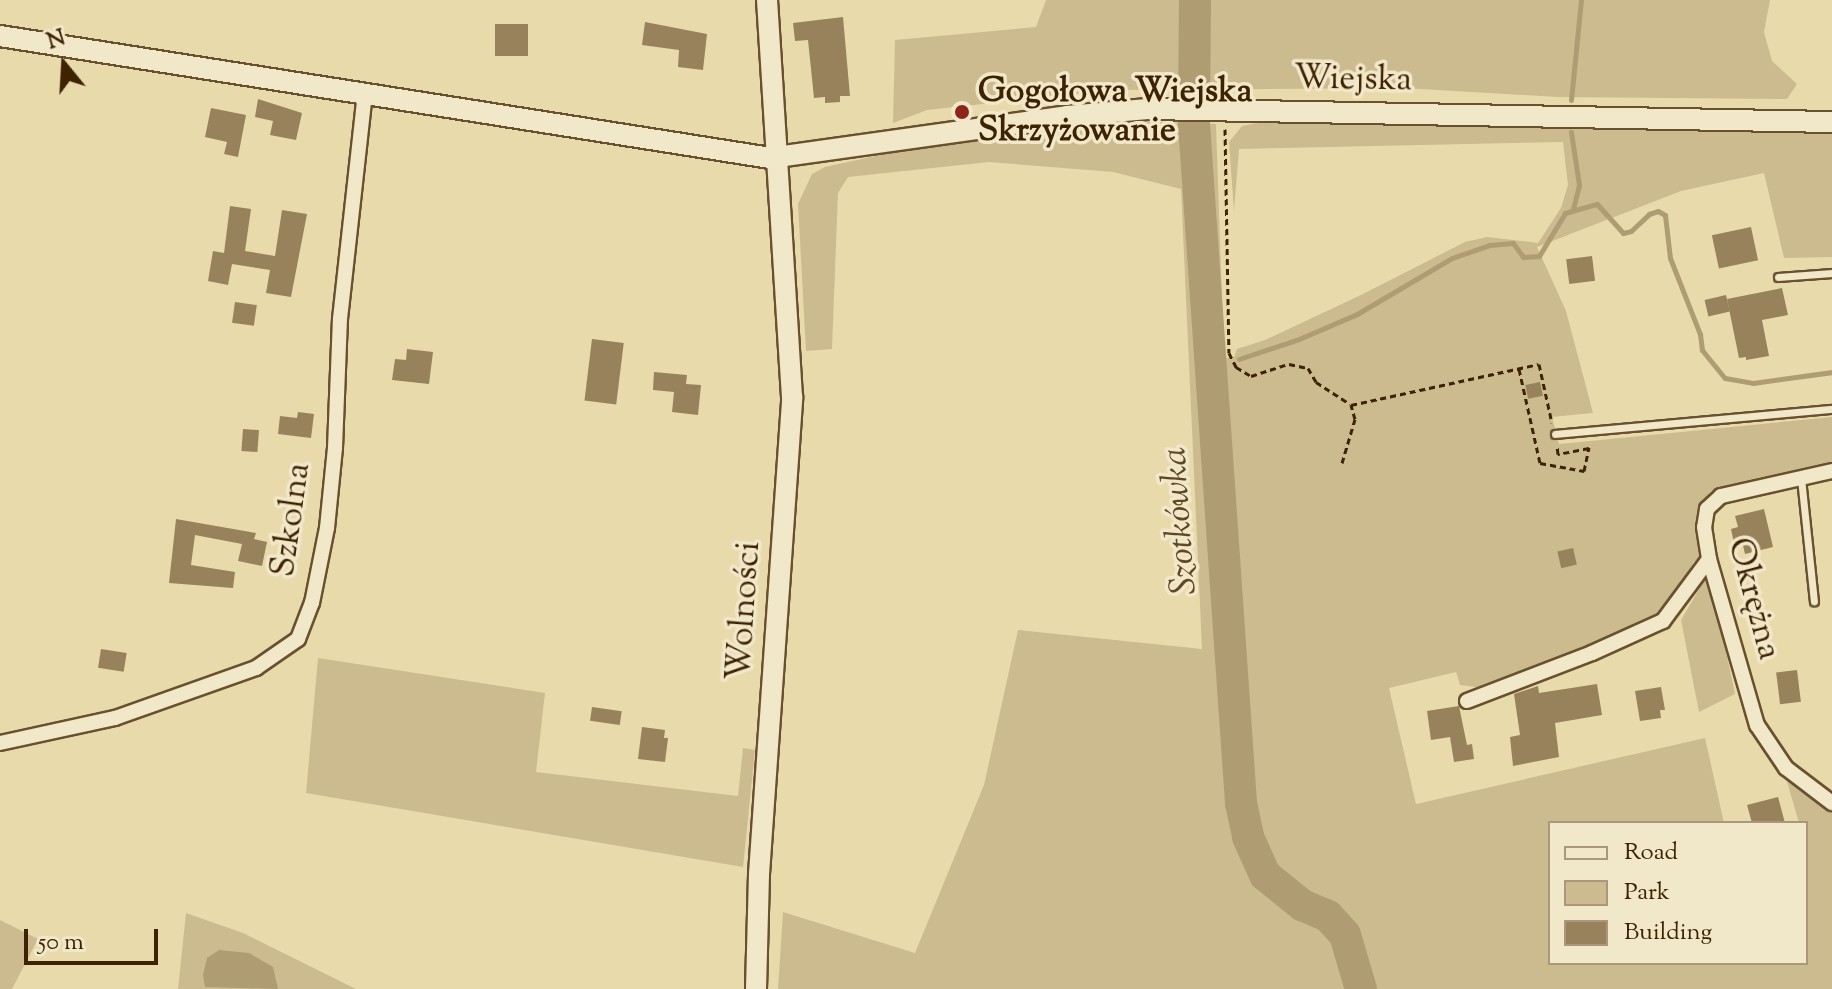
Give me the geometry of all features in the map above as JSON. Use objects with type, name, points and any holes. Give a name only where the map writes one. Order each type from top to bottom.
[{"type":"street","name":"Wolności","points":[[756,989],[759,874],[792,397],[767,0]]},
{"type":"street","points":[[0,36],[365,91]]},
{"type":"street","name":"Wiejska","points":[[365,91],[779,158],[1067,116],[1174,109],[1832,122]]},
{"type":"street","name":"Szkolna","points":[[0,743],[115,718],[256,668],[298,639],[312,603],[327,528],[335,448],[340,319],[365,91]]},
{"type":"street","name":"Okrężna","points":[[1832,471],[1721,496],[1707,509],[1705,542],[1757,725],[1786,768],[1832,803]]},
{"type":"street","points":[[1467,701],[1592,653],[1663,621],[1709,559]]},
{"type":"lane","points":[[1778,277],[1832,273]]},
{"type":"lane","points":[[1555,434],[1832,409]]},
{"type":"lane","points":[[1801,478],[1814,601]]},
{"type":"path","points":[[1222,110],[1229,353],[1236,367],[1251,376],[1289,364],[1308,368],[1316,382],[1351,405],[1355,419],[1342,463]]},
{"type":"path","points":[[1351,405],[1539,364],[1558,454],[1589,448],[1584,471],[1540,463],[1519,369]]},
{"type":"green space","points":[[1046,0],[1770,0],[1764,32],[1772,61],[1797,84],[1787,99],[1558,97],[1403,88],[1115,90],[927,110],[893,123],[895,40],[1036,27]]},
{"type":"green space","points":[[1116,121],[1216,124],[1224,358],[1234,357],[1237,349],[1265,340],[1465,242],[1487,237],[1538,243],[1561,208],[1568,185],[1563,142],[1239,149],[1234,211],[1229,142],[1242,126],[1268,121],[1735,126],[1832,132],[1832,257],[1784,258],[1764,173],[1681,191],[1537,247],[1566,311],[1593,413],[1552,417],[1559,444],[1832,417],[1832,466],[1711,491],[1697,513],[1735,694],[1699,712],[1681,620],[1705,579],[1694,561],[1674,600],[1649,620],[1609,639],[1483,688],[1460,685],[1456,672],[1389,688],[1416,804],[1705,738],[1724,821],[1548,821],[1548,965],[1808,965],[1808,821],[1798,821],[1786,778],[1832,811],[1832,989],[778,989],[783,912],[915,953],[984,785],[1018,630],[1202,649],[1181,189],[1113,172],[989,162],[848,177],[838,193],[832,349],[806,351],[798,204],[812,174],[825,167],[889,153]]},
{"type":"green space","points":[[318,658],[545,693],[536,772],[738,796],[743,748],[755,750],[743,867],[306,793]]},
{"type":"green space","points":[[186,913],[243,933],[356,989],[178,989]]},
{"type":"green space","points":[[0,920],[38,939],[12,989],[0,989]]},
{"type":"shaded area","points":[[219,950],[249,953],[273,967],[278,989],[205,987],[203,975],[207,958]]},
{"type":"building","points":[[843,17],[850,96],[840,96],[840,102],[825,103],[825,97],[814,98],[808,40],[795,41],[793,23]]},
{"type":"building","points":[[645,22],[707,34],[703,70],[678,67],[679,50],[642,45]]},
{"type":"building","points":[[495,24],[528,24],[528,56],[495,56]]},
{"type":"building","points":[[258,99],[302,113],[296,140],[270,135],[273,121],[255,117]]},
{"type":"building","points":[[211,108],[246,115],[238,157],[224,154],[227,142],[205,137]]},
{"type":"building","points":[[230,206],[251,209],[245,251],[275,256],[282,210],[307,214],[291,297],[266,293],[270,270],[232,264],[228,285],[208,281],[213,251],[224,253]]},
{"type":"building","points":[[1751,227],[1758,260],[1719,269],[1712,235]]},
{"type":"building","points":[[1592,256],[1595,281],[1569,284],[1566,259]]},
{"type":"building","points":[[1782,288],[1788,315],[1762,320],[1769,356],[1746,360],[1746,357],[1739,358],[1727,299]]},
{"type":"building","points":[[1726,295],[1730,312],[1708,317],[1705,300]]},
{"type":"building","points":[[235,302],[257,305],[254,326],[232,323]]},
{"type":"building","points":[[592,339],[624,343],[616,404],[584,401]]},
{"type":"building","points":[[407,349],[433,352],[429,384],[392,380],[395,359],[406,360]]},
{"type":"building","points":[[654,372],[687,375],[686,384],[701,385],[698,415],[672,412],[674,392],[653,390]]},
{"type":"building","points":[[1540,382],[1543,396],[1528,399],[1525,385]]},
{"type":"building","points":[[298,412],[314,414],[311,438],[278,434],[280,416],[297,418]]},
{"type":"building","points":[[243,429],[259,430],[257,452],[241,451]]},
{"type":"building","points":[[1764,509],[1773,547],[1745,554],[1742,541],[1734,543],[1731,529],[1738,527],[1735,516]]},
{"type":"building","points":[[176,519],[256,533],[254,539],[267,542],[262,566],[238,561],[242,544],[195,535],[191,565],[235,572],[233,588],[169,583]]},
{"type":"building","points":[[1573,548],[1577,565],[1561,568],[1557,552]]},
{"type":"building","points":[[101,649],[127,653],[124,672],[98,668]]},
{"type":"building","points":[[1797,670],[1801,702],[1780,704],[1776,673]]},
{"type":"building","points":[[1597,684],[1602,715],[1555,723],[1559,757],[1513,766],[1510,737],[1520,735],[1514,694],[1538,686],[1539,693]]},
{"type":"building","points":[[1661,687],[1665,710],[1660,710],[1661,718],[1640,721],[1635,691]]},
{"type":"building","points":[[1459,706],[1467,745],[1472,744],[1474,759],[1454,762],[1450,737],[1431,740],[1427,711]]},
{"type":"building","points":[[592,707],[622,711],[620,725],[590,721]]},
{"type":"building","points":[[642,727],[665,730],[664,738],[668,738],[665,762],[638,759]]},
{"type":"building","points":[[1778,797],[1784,821],[1751,821],[1747,805]]},
{"type":"waterway","name":"Szotkówka","points":[[1195,0],[1194,124],[1241,803],[1248,837],[1265,875],[1302,905],[1328,916],[1345,935],[1361,989]]},
{"type":"waterway","points":[[1571,100],[1581,0]]},
{"type":"waterway","points":[[1571,132],[1579,185],[1573,209]]},
{"type":"waterway","points":[[1239,359],[1299,339],[1357,314],[1452,258],[1489,245],[1513,243],[1523,257],[1539,256],[1565,213],[1597,204],[1623,233],[1631,231],[1649,214],[1658,211],[1665,215],[1670,258],[1700,334],[1702,350],[1725,378],[1753,383],[1832,372]]},
{"type":"waterway","name":"Szotkówka","points":[[1209,366],[1213,365]]},
{"type":"place","name":"Gogołowa Wiejska Skrzyżowanie","points":[[962,112]]}]
